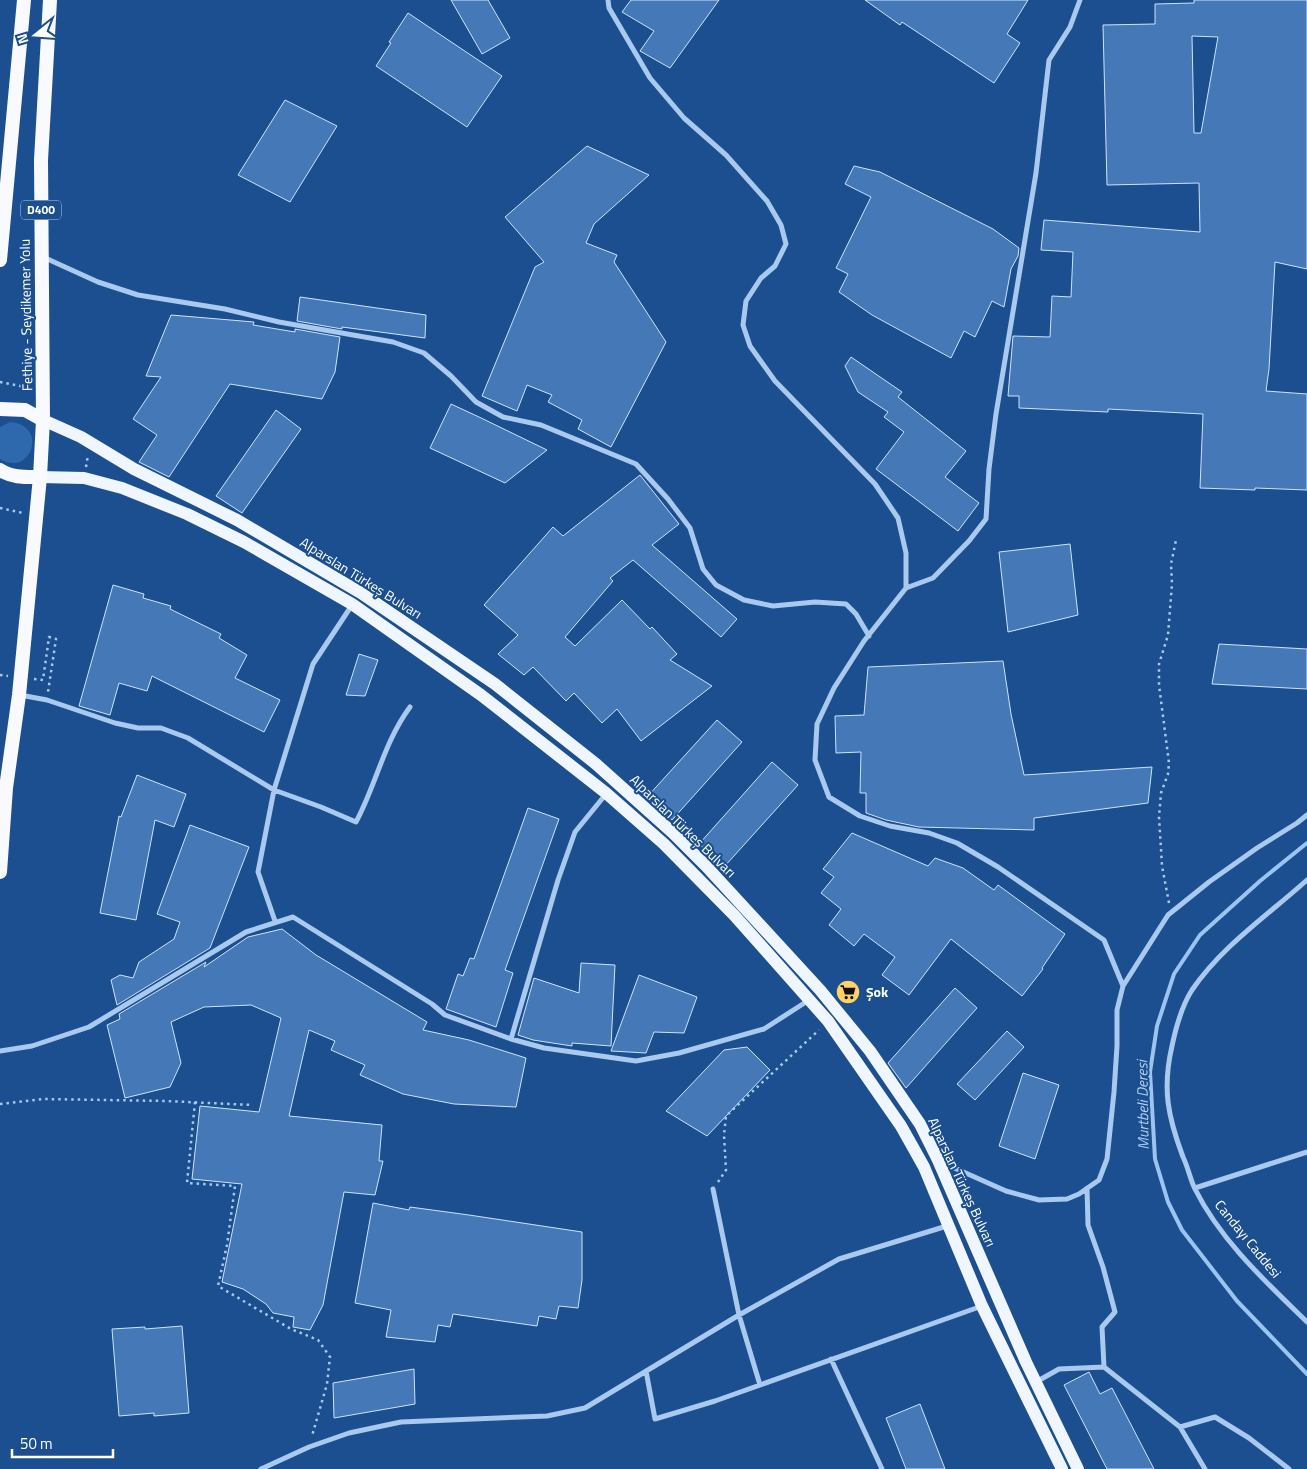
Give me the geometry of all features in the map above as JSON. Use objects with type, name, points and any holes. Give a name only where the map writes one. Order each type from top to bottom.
[{"type":"highway","name":"Fethiye - Seydikemer Yolu","points":[[0,260],[24,0]]},
{"type":"highway","name":"Fethiye - Seydikemer Yolu","points":[[43,420],[41,160],[50,0]]},
{"type":"highway","points":[[0,409],[25,410],[43,420]]},
{"type":"highway","name":"D400","points":[[0,872],[6,788],[19,695],[40,477],[43,420]]},
{"type":"highway","points":[[0,470],[6,474],[20,477],[40,477]]},
{"type":"main road","name":"Alparslan Türkeş Bulvarı","points":[[43,420],[89,443],[134,469],[236,520],[361,593],[495,684],[596,764],[673,833],[706,866],[820,990],[876,1059],[920,1124],[938,1160],[1035,1382],[1078,1469]]},
{"type":"main road","name":"Alparslan Türkeş Bulvarı","points":[[40,477],[84,478],[122,488],[187,514],[244,542],[352,604],[481,694],[606,793],[664,844],[727,908],[828,1021],[901,1126],[924,1167],[982,1306],[1062,1469]]},
{"type":"street","points":[[608,0],[609,8],[650,78],[684,118],[726,155],[767,201],[781,225],[786,244],[775,266],[761,278],[746,301],[743,325],[750,346],[776,381],[875,484],[898,518],[906,553],[906,588]]},
{"type":"street","points":[[1080,0],[1070,27],[1049,60],[1036,173],[988,469],[986,519],[969,542],[933,578],[906,588],[869,636],[834,688],[817,724],[815,760],[829,797],[860,816],[890,826],[929,833],[957,843],[998,867],[1104,940],[1123,986]]},
{"type":"street","points":[[41,257],[98,282],[138,295],[225,309],[279,322],[393,342],[424,354],[451,376],[476,402],[503,417],[540,424],[636,464],[668,499],[690,528],[703,569],[716,585],[744,600],[773,606],[815,602],[846,604],[856,614],[869,636]]},
{"type":"street","points":[[275,922],[258,872],[274,790],[313,664],[352,604]]},
{"type":"street","points":[[19,695],[47,700],[115,723],[138,728],[161,728],[188,738],[274,790],[356,822],[364,808],[398,722],[410,707]]},
{"type":"street","points":[[511,1039],[558,880],[575,832],[606,793]]},
{"type":"street","points":[[938,1160],[1006,1191],[1039,1200],[1067,1199],[1099,1180],[1107,1160],[1116,1065],[1117,1010],[1123,986],[1168,915],[1209,882],[1307,815]]},
{"type":"street","points":[[1195,1188],[1174,1135],[1167,1105],[1168,1062],[1177,1021],[1191,991],[1206,973],[1254,924],[1307,880]]},
{"type":"street","points":[[0,1051],[32,1046],[89,1027],[246,932],[293,917],[432,1004],[444,1015],[511,1039],[544,1048],[636,1061],[679,1054],[764,1029],[810,1000]]},
{"type":"street","name":"Candayı Caddesi","points":[[1307,1152],[1195,1188],[1214,1220],[1233,1244],[1255,1270],[1307,1322]]},
{"type":"street","points":[[1087,1188],[1088,1225],[1103,1267],[1114,1312],[1102,1327],[1104,1367]]},
{"type":"street","points":[[713,1189],[739,1315],[760,1385]]},
{"type":"street","points":[[261,1469],[309,1447],[349,1433],[401,1422],[547,1416],[584,1408],[739,1315],[839,1259],[948,1226]]},
{"type":"street","points":[[646,1371],[655,1419],[715,1401],[982,1306]]},
{"type":"street","points":[[832,1359],[882,1469]]},
{"type":"street","points":[[1035,1382],[1059,1369],[1104,1367],[1180,1427],[1205,1469]]},
{"type":"street","points":[[1180,1427],[1215,1417],[1248,1438],[1289,1469]]},
{"type":"path","points":[[0,382],[43,391]]},
{"type":"path","points":[[84,478],[89,443]]},
{"type":"path","points":[[0,508],[36,515]]},
{"type":"path","points":[[1168,915],[1170,901],[1162,866],[1159,817],[1161,793],[1168,774],[1169,762],[1159,685],[1159,664],[1168,635],[1172,584],[1171,564],[1176,540]]},
{"type":"path","points":[[43,680],[49,637],[56,639],[47,700]]},
{"type":"path","points":[[713,1189],[726,1170],[724,1135],[726,1116],[828,1021]]},
{"type":"path","points":[[0,1104],[44,1099],[252,1105]]},
{"type":"path","points":[[195,1102],[187,1183],[234,1186],[227,1245],[218,1286],[292,1329],[318,1340],[330,1358],[327,1384],[309,1447]]},
{"type":"shaded area","points":[[10,422],[22,425],[29,432],[32,440],[31,449],[20,462],[11,463],[0,459],[0,427]]},
{"type":"building","points":[[451,0],[488,0],[510,38],[482,54]]},
{"type":"building","points":[[631,0],[719,0],[670,68],[640,51],[654,31],[622,12]]},
{"type":"building","points":[[865,0],[1028,0],[1007,34],[1020,43],[994,83],[902,22],[900,25]]},
{"type":"building","points":[[1194,0],[1307,0],[1307,269],[1275,262],[1266,391],[1307,394],[1307,490],[1200,488],[1203,414],[1108,409],[1108,412],[1019,408],[1019,396],[1008,396],[1013,336],[1050,337],[1052,296],[1071,297],[1073,252],[1041,250],[1044,220],[1200,232],[1199,183],[1107,185],[1103,25],[1155,24],[1155,4],[1194,3]],"holes":[[[1192,36],[1218,37],[1201,133],[1194,133]]]},
{"type":"building","points":[[408,13],[502,76],[467,127],[376,66]]},
{"type":"building","points":[[285,100],[337,126],[290,202],[238,175]]},
{"type":"building","points":[[587,146],[649,175],[594,224],[586,243],[617,255],[614,262],[666,342],[611,447],[578,429],[582,420],[548,402],[552,395],[527,385],[517,411],[482,396],[535,267],[544,262],[505,217]]},
{"type":"building","points":[[854,166],[880,172],[993,229],[1019,248],[1018,256],[1011,269],[1004,307],[992,301],[975,337],[964,331],[951,358],[872,315],[839,292],[848,274],[836,268],[871,197],[845,184]]},
{"type":"building","points":[[300,297],[426,315],[425,338],[342,327],[342,329],[297,321]]},
{"type":"building","points":[[171,315],[254,322],[253,325],[295,332],[295,329],[340,337],[335,372],[322,399],[230,384],[169,477],[139,462],[157,435],[133,419],[161,377],[146,376]]},
{"type":"building","points":[[851,357],[902,392],[898,397],[966,451],[945,477],[979,503],[958,531],[876,469],[904,432],[884,417],[888,412],[858,392],[845,366]]},
{"type":"building","points":[[451,404],[547,450],[505,483],[430,448]]},
{"type":"building","points":[[276,410],[301,429],[242,513],[216,496]]},
{"type":"building","points":[[640,475],[679,524],[652,545],[737,619],[721,637],[633,560],[610,578],[613,581],[565,637],[575,646],[622,600],[650,629],[652,627],[677,654],[670,660],[712,686],[641,741],[617,709],[602,723],[574,693],[566,701],[533,667],[524,675],[498,654],[518,635],[484,605],[553,527],[563,536]]},
{"type":"building","points":[[1070,544],[1078,615],[1008,632],[999,552]]},
{"type":"building","points":[[113,585],[144,594],[143,598],[171,606],[170,609],[221,634],[219,638],[247,655],[235,678],[280,700],[264,732],[152,676],[147,691],[119,683],[110,715],[79,706]]},
{"type":"building","points":[[1219,644],[1307,649],[1307,689],[1212,684]]},
{"type":"building","points":[[359,654],[378,660],[365,696],[346,695]]},
{"type":"building","points":[[1003,661],[1011,714],[1024,775],[1152,767],[1148,803],[1034,818],[1034,830],[919,827],[886,820],[866,813],[866,793],[860,793],[861,752],[836,753],[835,716],[864,715],[868,667]]},
{"type":"building","points":[[717,720],[742,742],[672,820],[647,797]]},
{"type":"building","points":[[772,762],[798,785],[724,867],[699,844]]},
{"type":"building","points":[[137,775],[186,794],[174,827],[155,820],[136,920],[100,913],[119,816],[121,817]]},
{"type":"building","points":[[528,808],[559,819],[505,970],[513,973],[496,1027],[446,1009],[458,974],[463,976],[470,958],[474,959]]},
{"type":"building","points":[[190,825],[249,847],[210,948],[117,1005],[111,980],[120,975],[133,978],[139,962],[174,939],[180,922],[157,914]]},
{"type":"building","points":[[852,833],[928,866],[935,858],[963,868],[994,890],[998,885],[1065,934],[1043,969],[1022,996],[951,939],[909,995],[882,975],[895,957],[864,934],[854,946],[829,925],[841,909],[821,893],[834,877],[823,869]]},
{"type":"building","points":[[282,929],[316,955],[427,1022],[423,1030],[469,1040],[526,1058],[516,1107],[454,1104],[403,1094],[360,1075],[365,1065],[331,1050],[335,1041],[309,1030],[289,1116],[382,1125],[379,1161],[383,1161],[375,1195],[344,1192],[323,1305],[310,1330],[293,1327],[294,1317],[273,1313],[266,1304],[243,1289],[222,1282],[242,1184],[192,1179],[200,1106],[259,1112],[281,1018],[251,1005],[204,1007],[171,1022],[181,1063],[170,1087],[125,1098],[107,1025],[120,1019],[119,1014],[206,962],[204,967],[248,937]]},
{"type":"building","points":[[581,963],[615,965],[611,1046],[572,1043],[572,1046],[533,1040],[518,1035],[534,978],[579,993]]},
{"type":"building","points":[[639,975],[697,997],[684,1033],[654,1032],[646,1053],[611,1051]]},
{"type":"building","points":[[955,988],[977,1008],[906,1088],[888,1063]]},
{"type":"building","points":[[1007,1031],[1024,1047],[975,1100],[957,1084]]},
{"type":"building","points":[[747,1047],[770,1070],[707,1136],[666,1111],[724,1050]]},
{"type":"building","points":[[1023,1073],[1059,1085],[1035,1159],[999,1146]]},
{"type":"building","points":[[373,1203],[409,1210],[410,1207],[582,1232],[582,1280],[578,1308],[559,1306],[556,1319],[539,1316],[537,1326],[453,1314],[450,1327],[438,1325],[435,1342],[386,1337],[391,1310],[355,1303]]},
{"type":"building","points":[[182,1326],[189,1413],[119,1416],[112,1329]]},
{"type":"building","points":[[414,1369],[415,1404],[334,1418],[333,1383]]},
{"type":"building","points":[[1089,1372],[1100,1394],[1112,1388],[1154,1469],[1107,1469],[1064,1385]]},
{"type":"building","points":[[920,1404],[945,1469],[906,1469],[886,1418]]},
{"type":"waterway","name":"Murtbeli Deresi","points":[[1307,843],[1260,881],[1200,935],[1174,974],[1157,1026],[1150,1072],[1155,1159],[1168,1202],[1182,1230],[1237,1301],[1307,1374]]},
{"type":"place","name":"Şok","points":[[848,992]]}]
